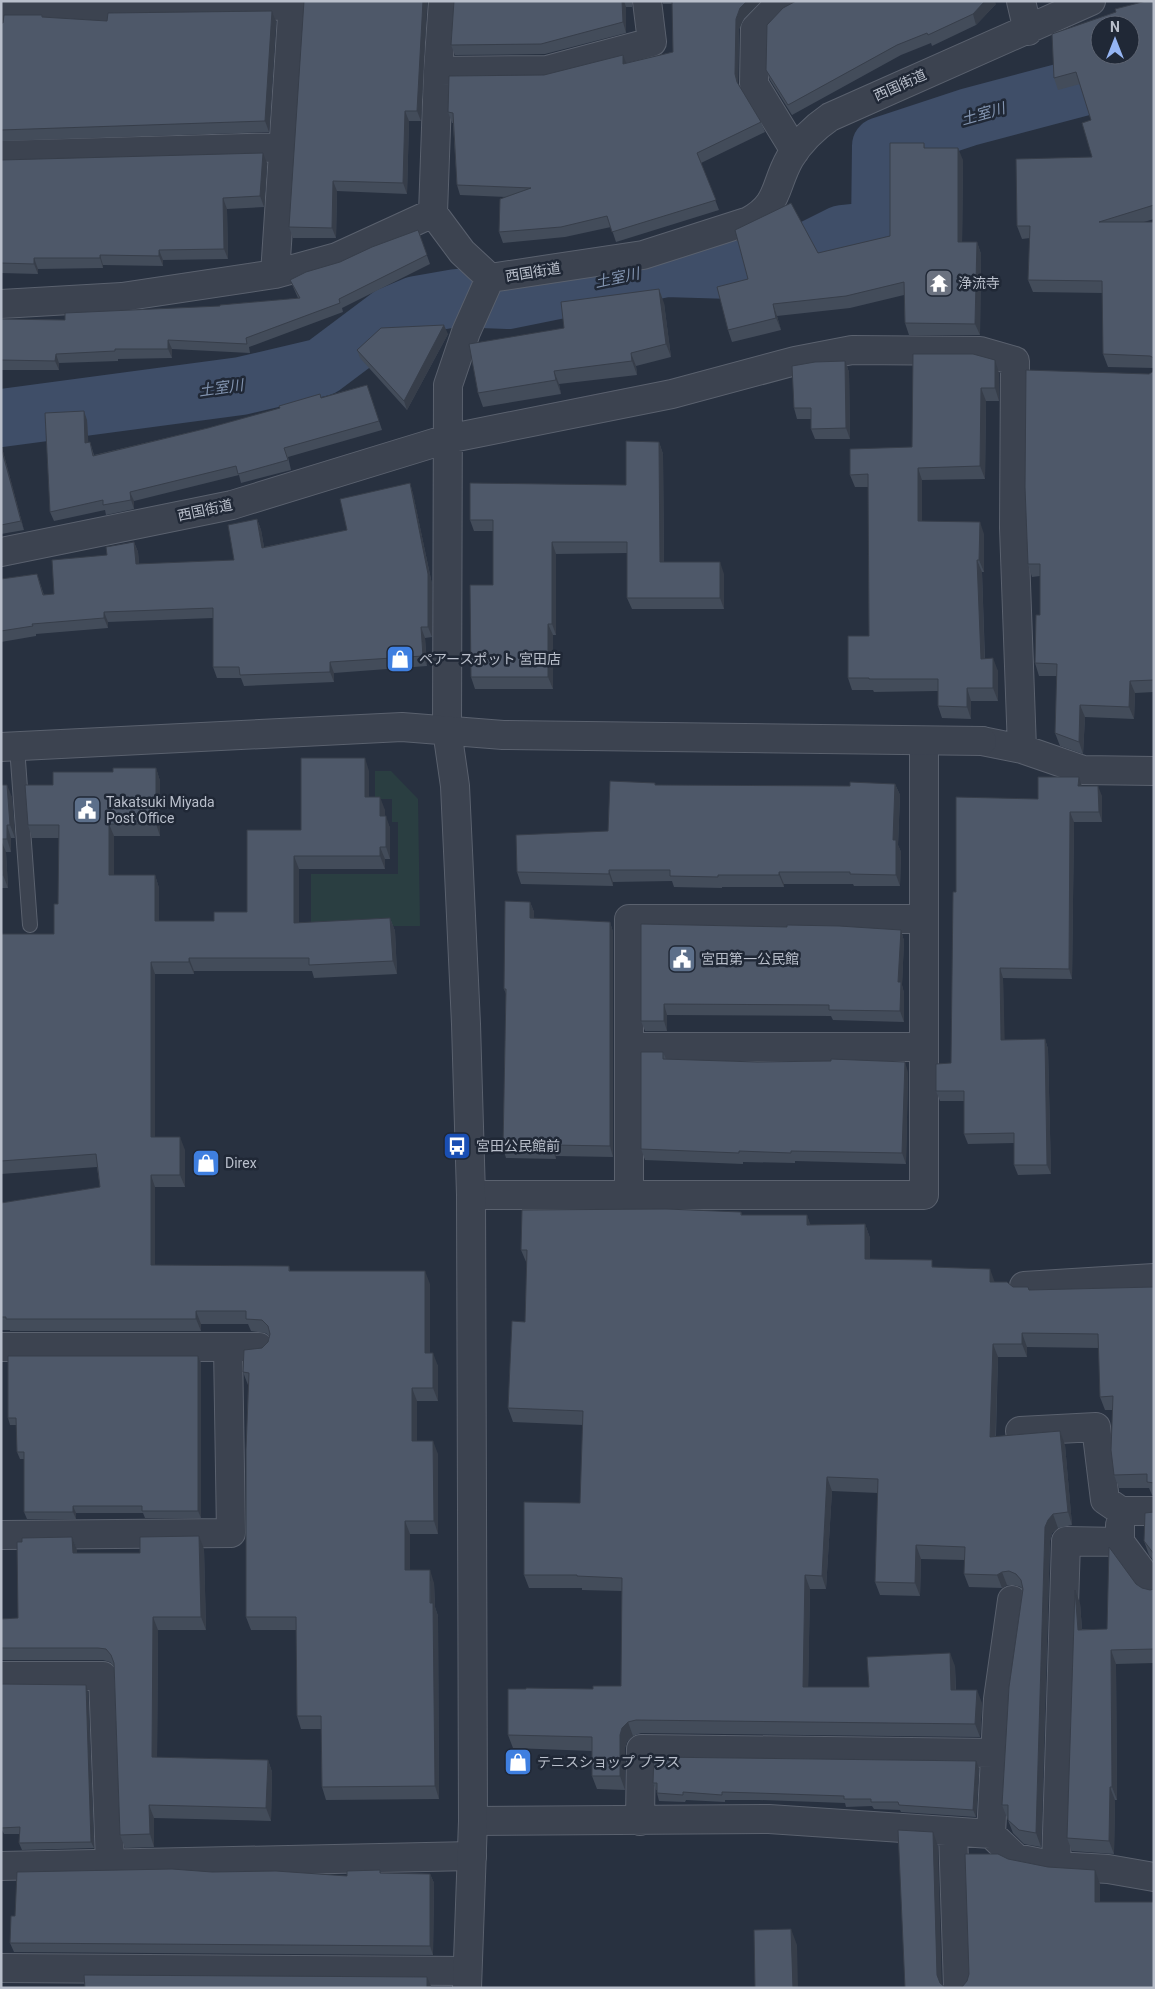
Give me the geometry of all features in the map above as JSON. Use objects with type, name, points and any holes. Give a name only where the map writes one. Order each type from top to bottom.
[{"type":"street","points":[[443,1],[438,71],[433,213],[462,252],[490,278]]},
{"type":"street","points":[[438,71],[547,70],[652,42],[647,1]]},
{"type":"street","points":[[790,1],[778,5],[755,29],[754,84],[795,151]]},
{"type":"street","points":[[1021,1],[1028,30]]},
{"type":"street","name":"西国街道","points":[[1,552],[232,505],[447,439],[448,385],[466,332],[490,278],[643,255],[749,222],[763,212],[774,198],[781,176],[795,151],[812,131],[840,112],[1091,1]]},
{"type":"street","points":[[1,10],[293,3],[275,274]]},
{"type":"street","points":[[1,155],[284,147]]},
{"type":"street","points":[[1,304],[122,297],[275,274],[338,257],[433,213]]},
{"type":"street","points":[[3,1971],[467,1980],[473,1820],[471,1195],[466,1024],[455,786],[447,730],[447,439],[672,394],[795,360],[852,350],[980,351],[1015,360],[1021,372],[1014,528],[1022,749]]},
{"type":"street","points":[[9,747],[402,727],[503,735],[982,741],[1022,749],[1083,770],[1154,771]]},
{"type":"street","points":[[471,1195],[924,1195],[924,741]]},
{"type":"street","points":[[629,1195],[629,919],[924,919]]},
{"type":"street","points":[[629,1047],[924,1047]]},
{"type":"street","points":[[1024,1286],[1154,1278]]},
{"type":"street","points":[[1,1347],[259,1347]]},
{"type":"street","points":[[1,1535],[231,1533],[228,1347]]},
{"type":"street","points":[[1020,1431],[1096,1427],[1105,1500],[1120,1511],[1154,1511]]},
{"type":"street","points":[[1120,1511],[1120,1542],[1154,1588]]},
{"type":"street","points":[[1056,1866],[1066,1541],[1120,1542]]},
{"type":"street","points":[[991,1834],[998,1699],[1012,1600]]},
{"type":"street","points":[[1,1676],[103,1676],[110,1863]]},
{"type":"street","points":[[640,1820],[641,1749],[995,1753]]},
{"type":"street","points":[[473,1820],[769,1819],[991,1834],[1016,1858],[1056,1866],[1108,1869],[1154,1877]]},
{"type":"street","points":[[953,1832],[958,1988]]},
{"type":"street","points":[[1,1866],[472,1856]]},
{"type":"lane","points":[[9,747],[30,925]]},
{"type":"green space","points":[[375,771],[391,771],[418,799],[420,926],[311,926],[311,874],[398,874],[398,822],[392,822],[392,799],[375,799]]},
{"type":"building","points":[[304,1],[423,1],[417,111],[405,111],[403,183],[333,181],[332,228],[289,227]]},
{"type":"building","points":[[454,1],[622,1],[623,22],[541,44],[451,45]]},
{"type":"building","points":[[672,1],[747,1],[740,8],[736,19],[735,74],[737,82],[761,122],[697,153],[716,200],[612,232],[607,216],[561,227],[499,232],[500,199],[531,188],[457,185],[453,113],[448,112],[449,76],[544,75],[623,55],[623,64],[673,52]]},
{"type":"building","points":[[796,1],[985,1],[973,14],[928,35],[927,33],[897,45],[788,105],[766,70],[767,25],[783,8]]},
{"type":"building","points":[[1146,1],[1154,1],[1154,205],[1099,222],[1154,222],[1154,358],[1150,356],[1103,354],[1102,281],[1028,280],[1030,226],[1017,226],[1016,159],[1092,157],[1082,123],[1091,120],[1076,72],[1054,78],[1052,34],[1090,21],[1090,65],[1140,65],[1140,15],[1107,15],[1116,12],[1115,9]]},
{"type":"building","points":[[272,11],[265,121],[1,130],[1,23],[3,23],[4,15],[42,15],[42,17],[107,21],[108,13]]},
{"type":"building","points":[[890,143],[924,143],[924,148],[958,148],[958,242],[977,242],[975,324],[905,323],[904,282],[846,296],[773,304],[776,318],[728,330],[717,287],[748,279],[735,230],[791,203],[818,253],[890,236]]},
{"type":"building","points":[[263,153],[260,196],[223,198],[224,249],[159,250],[159,256],[100,255],[100,258],[34,258],[34,264],[1,263],[1,160]]},
{"type":"building","points":[[418,230],[427,255],[339,299],[340,303],[246,338],[247,344],[168,340],[168,349],[115,349],[115,351],[56,354],[55,361],[1,360],[1,319],[65,320],[65,313],[220,306],[300,298],[290,280],[306,272],[340,262],[372,247]]},
{"type":"building","points":[[659,289],[666,344],[631,353],[632,361],[554,371],[556,380],[478,393],[469,344],[564,328],[561,302]]},
{"type":"building","points":[[444,325],[404,401],[357,350],[381,328]]},
{"type":"building","points":[[913,354],[973,354],[995,360],[995,388],[981,388],[980,466],[918,468],[918,521],[980,522],[979,560],[977,560],[981,659],[993,658],[993,688],[967,688],[967,707],[938,706],[938,679],[848,678],[848,636],[869,636],[868,474],[850,475],[850,449],[912,447]]},
{"type":"building","points":[[845,361],[846,428],[811,429],[811,408],[794,408],[792,366],[815,362]]},
{"type":"building","points":[[1026,370],[1149,374],[1154,371],[1154,680],[1130,681],[1129,707],[1080,705],[1079,742],[1055,733],[1057,664],[1035,663],[1036,615],[1040,615],[1040,564],[1028,564],[1025,487]]},
{"type":"building","points":[[367,385],[379,421],[284,448],[288,460],[238,474],[236,466],[130,492],[131,500],[103,505],[103,500],[50,512],[45,413],[84,411],[85,443],[90,442],[93,456],[208,428],[280,408],[279,406],[320,394],[321,398]]},
{"type":"building","points":[[626,441],[659,442],[660,562],[720,562],[720,598],[627,598],[627,542],[552,542],[552,624],[548,624],[548,677],[471,677],[470,585],[493,585],[493,520],[470,520],[470,483],[626,485]]},
{"type":"building","points":[[1,447],[21,521],[1,525]]},
{"type":"building","points":[[410,483],[428,574],[428,627],[421,627],[423,656],[330,662],[330,672],[240,675],[239,667],[213,667],[213,608],[104,612],[104,618],[32,624],[33,626],[1,631],[1,579],[37,574],[43,595],[54,594],[52,560],[107,555],[106,547],[134,542],[136,564],[234,560],[228,525],[257,519],[262,548],[347,530],[340,499]]},
{"type":"building","points":[[301,758],[365,758],[365,797],[380,797],[380,816],[386,816],[386,847],[380,847],[380,856],[294,856],[294,923],[390,918],[393,961],[309,965],[309,958],[189,958],[189,962],[151,962],[151,1137],[180,1137],[180,1175],[151,1175],[151,1265],[289,1266],[289,1271],[425,1271],[425,1353],[433,1353],[433,1388],[412,1388],[412,1441],[433,1441],[434,1521],[405,1521],[405,1570],[430,1570],[430,1603],[433,1603],[435,1786],[322,1787],[321,1716],[297,1716],[296,1617],[246,1617],[246,1449],[249,1373],[243,1372],[244,1350],[262,1348],[268,1342],[270,1334],[268,1326],[262,1320],[246,1319],[246,1311],[196,1311],[196,1319],[6,1319],[6,1317],[1,1317],[1,1203],[100,1187],[96,1154],[1,1161],[1,934],[54,934],[54,904],[58,904],[59,825],[28,825],[25,785],[53,785],[53,772],[113,772],[113,768],[156,768],[156,824],[109,824],[109,875],[155,875],[155,921],[214,921],[214,912],[247,912],[247,830],[301,830]]},
{"type":"building","points":[[1038,777],[1079,777],[1078,786],[1098,786],[1099,812],[1070,812],[1069,969],[1000,968],[1001,1040],[1045,1039],[1047,1165],[1014,1165],[1014,1133],[964,1134],[964,1091],[936,1091],[936,1064],[951,1063],[953,892],[956,892],[956,797],[1038,799]]},
{"type":"building","points":[[610,781],[655,783],[655,785],[850,786],[850,782],[895,784],[893,840],[896,840],[896,875],[850,874],[850,872],[779,872],[779,875],[718,875],[718,877],[670,876],[670,870],[609,870],[609,874],[517,872],[516,835],[608,831]]},
{"type":"building","points":[[1,785],[7,785],[10,825],[7,825],[7,839],[1,839]]},
{"type":"building","points":[[1,843],[3,875],[1,875]]},
{"type":"building","points":[[505,901],[530,902],[530,918],[610,922],[610,1146],[552,1145],[552,1148],[503,1148],[506,989],[504,989]]},
{"type":"building","points":[[641,924],[787,927],[787,925],[839,926],[901,930],[898,982],[901,982],[900,1011],[829,1010],[829,1005],[664,1004],[664,1021],[641,1021]]},
{"type":"building","points":[[641,1052],[663,1052],[663,1059],[757,1062],[831,1061],[831,1059],[905,1062],[902,1153],[739,1151],[739,1153],[641,1149]]},
{"type":"building","points":[[666,1209],[741,1212],[741,1215],[807,1215],[807,1225],[865,1224],[865,1259],[932,1260],[932,1267],[990,1269],[990,1282],[1007,1282],[1013,1287],[1028,1287],[1029,1290],[1154,1287],[1154,1483],[1147,1482],[1147,1474],[1114,1475],[1111,1450],[1113,1396],[1100,1397],[1098,1334],[1022,1333],[1022,1344],[993,1344],[990,1437],[1060,1431],[1068,1512],[1053,1514],[1045,1527],[1036,1833],[1019,1830],[1008,1820],[1008,1805],[1002,1805],[1009,1687],[1023,1589],[1021,1580],[1016,1574],[1009,1571],[997,1575],[964,1574],[965,1547],[916,1545],[915,1583],[875,1582],[878,1479],[827,1477],[822,1576],[805,1575],[803,1687],[869,1687],[867,1657],[950,1653],[951,1690],[977,1690],[975,1724],[636,1720],[628,1722],[622,1728],[620,1735],[620,1776],[592,1776],[592,1737],[508,1735],[508,1689],[593,1689],[593,1686],[621,1686],[622,1578],[577,1575],[524,1575],[524,1502],[580,1503],[583,1411],[508,1408],[512,1321],[525,1322],[527,1250],[521,1250],[522,1210]]},
{"type":"building","points":[[8,1356],[198,1356],[198,1511],[142,1511],[142,1506],[73,1506],[73,1512],[24,1512],[24,1452],[17,1452],[16,1418],[8,1418]]},
{"type":"building","points":[[1154,1512],[1154,1554],[1144,1541],[1145,1513]]},
{"type":"building","points":[[199,1536],[201,1617],[153,1617],[152,1757],[268,1760],[266,1808],[149,1805],[150,1834],[120,1835],[114,1663],[106,1649],[1,1648],[1,1619],[18,1618],[17,1542],[22,1542],[22,1538],[72,1537],[73,1553],[140,1553],[140,1537]]},
{"type":"building","points":[[1109,1547],[1136,1584],[1142,1588],[1154,1589],[1154,1649],[1111,1650],[1112,1787],[1110,1787],[1109,1841],[1067,1838],[1075,1590],[1078,1630],[1107,1629]]},
{"type":"building","points":[[1,1684],[86,1685],[91,1842],[19,1843],[20,1827],[1,1828]]},
{"type":"building","points":[[654,1757],[976,1761],[973,1810],[899,1805],[898,1802],[871,1802],[871,1799],[844,1799],[844,1796],[722,1792],[722,1795],[683,1792],[683,1795],[657,1793],[657,1783],[653,1783]]},
{"type":"building","points":[[898,1830],[933,1832],[937,1975],[940,1983],[946,1988],[905,1988]]},
{"type":"building","points":[[965,1854],[998,1854],[1008,1859],[1048,1867],[1095,1870],[1095,1902],[1154,1902],[1154,1988],[959,1988],[967,1981],[969,1974]]},
{"type":"building","points":[[172,1869],[212,1872],[276,1871],[347,1876],[347,1871],[380,1870],[380,1873],[430,1874],[430,1946],[10,1943],[11,1916],[15,1916],[17,1872]]},
{"type":"building","points":[[791,1929],[793,1988],[755,1988],[754,1930]]},
{"type":"building","points":[[84,1975],[427,1977],[427,1988],[85,1988]]},
{"type":"waterway","name":"土室川","points":[[1,418],[241,386],[322,367],[390,316],[416,305],[456,298],[508,300],[666,268],[768,271],[842,234],[880,230],[881,146],[969,117],[1154,68]]},
{"type":"place","name":"浄流寺","points":[[939,283]]},
{"type":"place","name":"ペアースポット 宮田店","points":[[400,659]]},
{"type":"place","name":"Takatsuki Miyada Post Office","points":[[87,810]]},
{"type":"place","name":"宮田第一公民館","points":[[682,959]]},
{"type":"place","name":"宮田公民館前","points":[[457,1146]]},
{"type":"place","name":"Direx","points":[[206,1163]]},
{"type":"place","name":"テニスショップ プラス","points":[[518,1762]]}]
